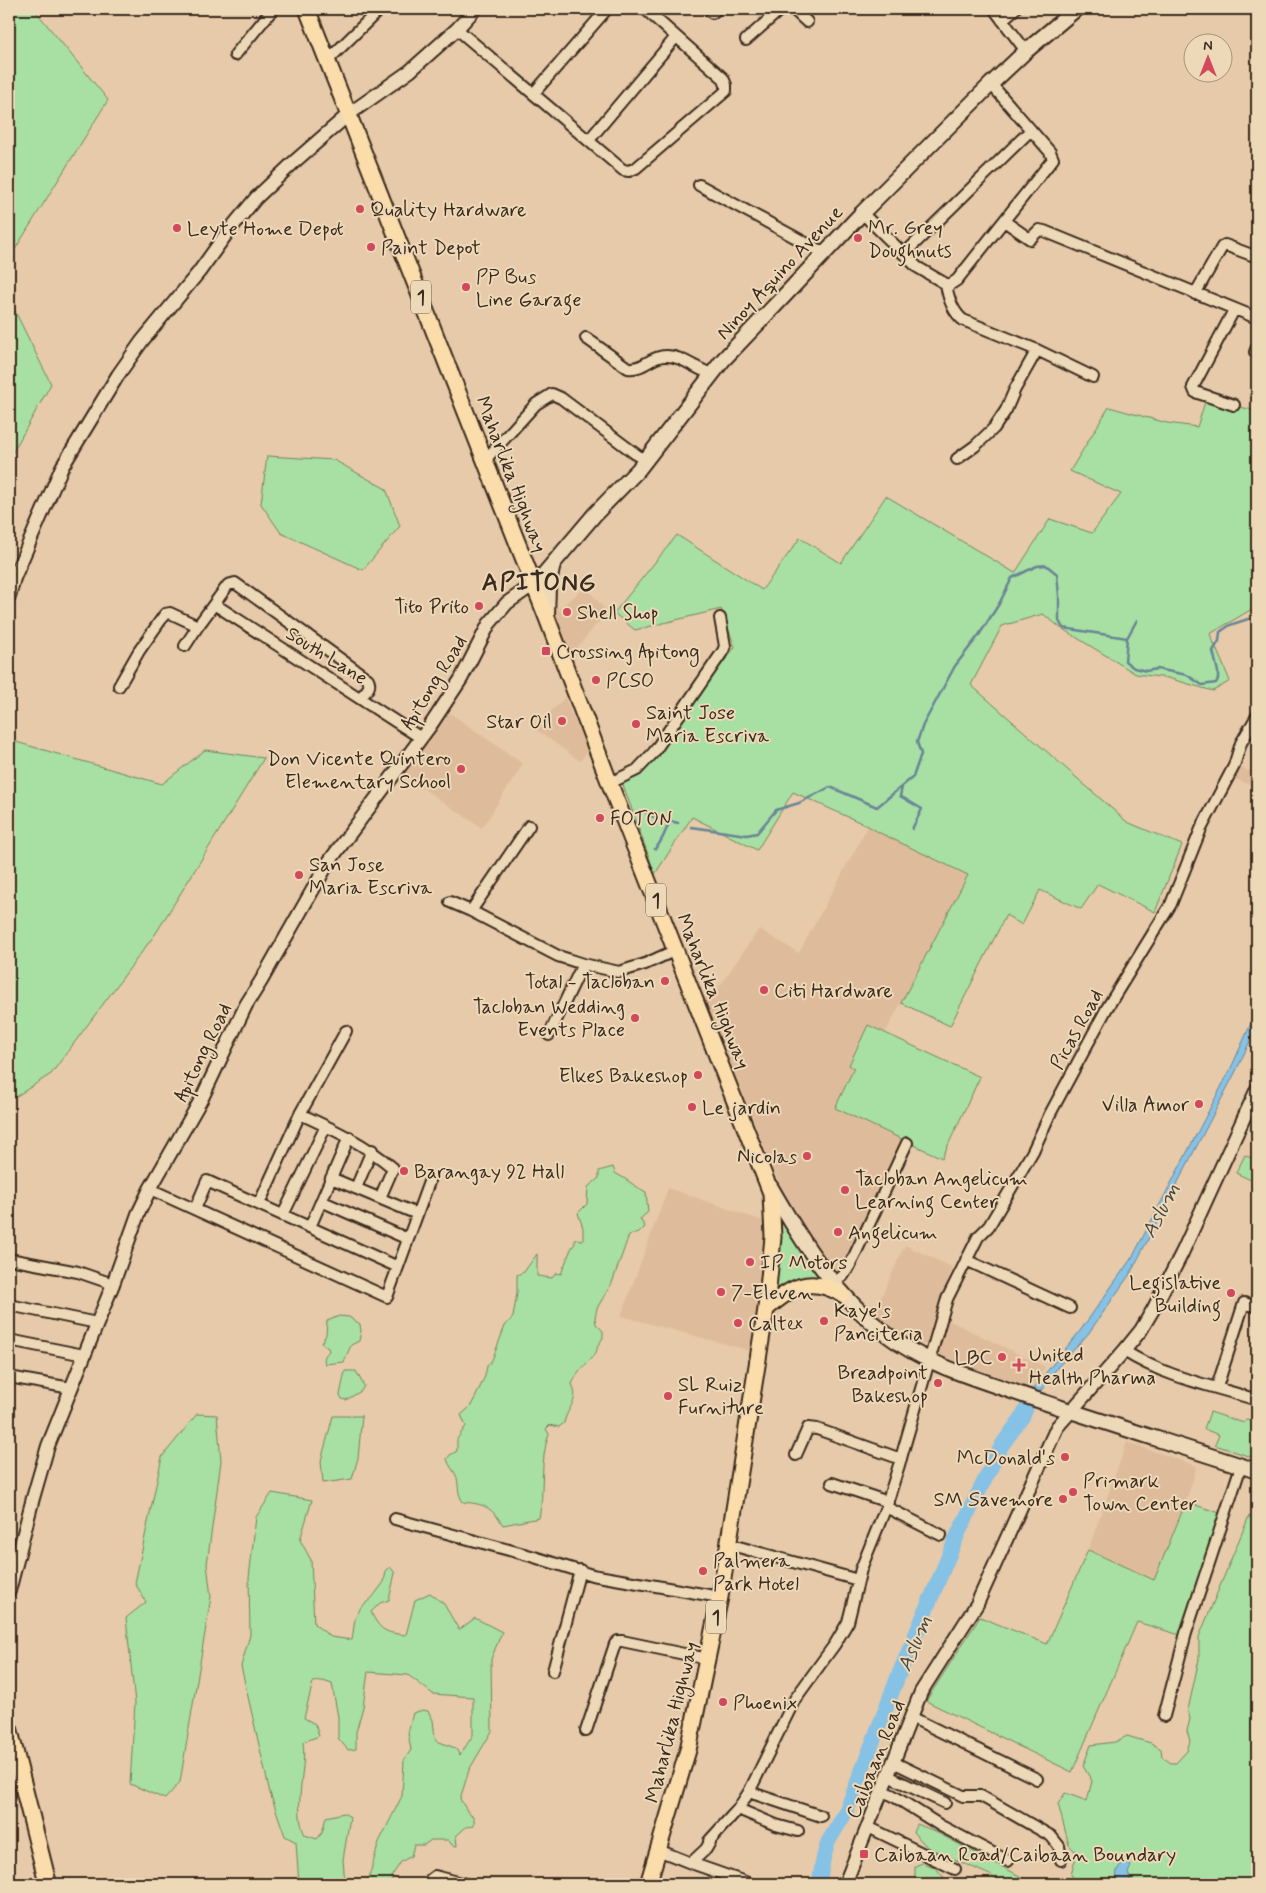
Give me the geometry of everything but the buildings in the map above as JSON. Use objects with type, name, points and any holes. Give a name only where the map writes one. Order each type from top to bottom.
[{"type":"highway","points":[[9,1729],[48,1884]]},
{"type":"main road","name":"Maharlika Highway","points":[[307,9],[771,1193],[773,1220],[766,1309],[720,1597],[688,1750],[648,1884]]},
{"type":"main road","name":"Ninoy Aquino Avenue","points":[[534,586],[555,559],[645,461],[724,360],[824,253],[990,84],[1076,9]]},
{"type":"main road","points":[[547,618],[548,588],[555,559]]},
{"type":"main road","points":[[767,1181],[797,1233],[838,1289],[889,1337],[930,1361],[1071,1412],[1257,1471]]},
{"type":"main road","points":[[766,1309],[787,1292],[803,1285],[838,1289]]},
{"type":"street","points":[[235,55],[273,9]]},
{"type":"street","points":[[327,61],[380,9]]},
{"type":"street","points":[[9,597],[14,578],[62,467],[118,375],[142,341],[199,272],[227,233],[256,198],[294,162],[349,114],[410,71],[475,9]]},
{"type":"street","points":[[534,93],[607,9]]},
{"type":"street","points":[[457,28],[623,170],[629,171],[636,168],[726,92],[724,78],[645,9]]},
{"type":"street","points":[[746,40],[781,9]]},
{"type":"street","points":[[793,9],[807,22]]},
{"type":"street","points":[[994,9],[1026,51]]},
{"type":"street","points":[[1002,20],[1015,9]]},
{"type":"street","points":[[589,140],[676,37]]},
{"type":"street","points":[[862,213],[917,267],[946,284],[951,284],[957,280],[1053,159],[1053,156],[990,84]]},
{"type":"street","points":[[904,254],[1031,130]]},
{"type":"street","points":[[699,185],[824,253]]},
{"type":"street","points":[[1004,221],[1030,239],[1038,230],[1044,231],[1194,294],[1257,318]]},
{"type":"street","points":[[1194,294],[1225,245],[1257,257]]},
{"type":"street","points":[[946,284],[957,315],[963,320],[1037,350],[1093,377]]},
{"type":"street","points":[[1234,310],[1193,387],[1195,392],[1234,404]]},
{"type":"street","points":[[586,338],[628,368],[635,369],[660,356],[667,356],[676,357],[703,372],[712,374]]},
{"type":"street","points":[[957,459],[975,446],[994,428],[1006,410],[1015,389],[1037,350]]},
{"type":"street","points":[[485,460],[536,404],[552,394],[561,398],[645,461]]},
{"type":"street","points":[[185,646],[228,585],[235,583],[368,679],[369,688],[361,697]]},
{"type":"street","name":"Apitong Road","points":[[9,1591],[48,1446],[113,1284],[138,1214],[150,1189],[202,1098],[246,1005],[328,863],[421,738],[461,679],[490,624],[499,611],[524,590],[534,586]]},
{"type":"street","name":"South Lane","points":[[214,604],[361,697],[421,738]]},
{"type":"street","points":[[119,686],[139,651],[165,614],[170,613],[198,626]]},
{"type":"street","points":[[610,783],[637,770],[654,752],[724,651],[720,618]]},
{"type":"street","name":"Picas Road","points":[[691,1863],[706,1849],[709,1841],[738,1809],[749,1792],[795,1699],[835,1644],[848,1622],[858,1580],[870,1544],[887,1504],[901,1459],[947,1299],[978,1237],[990,1226],[1033,1151],[1050,1114],[1107,1008],[1171,904],[1201,829],[1234,766],[1241,743],[1257,716]]},
{"type":"street","points":[[472,911],[529,826]]},
{"type":"street","points":[[450,902],[472,911],[558,956],[582,964],[619,972],[645,964],[676,950]]},
{"type":"street","points":[[549,1035],[582,964]]},
{"type":"street","points":[[259,1204],[300,1114],[346,1031]]},
{"type":"street","name":"Caibaan Road","points":[[845,1884],[921,1692],[977,1604],[1057,1426],[1141,1330],[1163,1291],[1254,1103],[1257,1089]]},
{"type":"street","points":[[300,1114],[372,1150],[393,1168],[380,1198]]},
{"type":"street","points":[[283,1215],[326,1126]]},
{"type":"street","points":[[310,1227],[349,1137]]},
{"type":"street","points":[[838,1289],[907,1143]]},
{"type":"street","points":[[356,1188],[372,1150]]},
{"type":"street","points":[[331,1178],[417,1214]]},
{"type":"street","points":[[195,1209],[208,1181],[398,1266]]},
{"type":"street","points":[[150,1189],[387,1296],[428,1182]]},
{"type":"street","points":[[321,1201],[408,1239]]},
{"type":"street","points":[[9,1259],[78,1272],[113,1284]]},
{"type":"street","points":[[966,1260],[1070,1308]]},
{"type":"street","points":[[1217,1388],[1244,1303],[1257,1308]]},
{"type":"street","points":[[9,1305],[97,1323]]},
{"type":"street","points":[[9,1340],[84,1355]]},
{"type":"street","points":[[1124,1351],[1149,1366],[1182,1379],[1257,1400]]},
{"type":"street","points":[[9,1377],[71,1388]]},
{"type":"street","points":[[796,1455],[808,1428],[817,1429],[901,1459]]},
{"type":"street","points":[[1164,1716],[1186,1633],[1241,1466]]},
{"type":"street","points":[[832,1482],[887,1504],[941,1535]]},
{"type":"street","points":[[395,1519],[580,1570],[592,1575],[720,1597]]},
{"type":"street","points":[[728,1544],[858,1580]]},
{"type":"street","points":[[553,1670],[580,1570]]},
{"type":"street","points":[[586,1731],[614,1644],[618,1641],[708,1659]]},
{"type":"street","points":[[911,1717],[1037,1779]]},
{"type":"street","points":[[893,1762],[955,1793],[969,1797],[981,1796],[1050,1836],[1059,1846],[1061,1860]]},
{"type":"street","points":[[888,1776],[944,1803]]},
{"type":"street","points":[[882,1791],[892,1795],[941,1826],[1008,1861]]},
{"type":"street","points":[[749,1792],[821,1816]]},
{"type":"street","points":[[738,1809],[776,1826],[798,1831]]},
{"type":"street","points":[[868,1827],[955,1869]]},
{"type":"street","points":[[658,1850],[751,1884]]},
{"type":"street","points":[[430,1884],[431,1879],[435,1876],[465,1884]]},
{"type":"shaded area","points":[[586,587],[607,612],[571,655],[553,613]]},
{"type":"shaded area","points":[[565,698],[588,751],[580,761],[534,728]]},
{"type":"shaded area","name":"Don Vicente Quintero Elementary School","points":[[447,711],[523,764],[482,828],[400,773]]},
{"type":"shaded area","points":[[1236,766],[1255,773],[1257,768],[1257,787],[1232,778]]},
{"type":"shaded area","points":[[868,826],[969,875],[885,1033],[868,1025],[849,1065],[854,1067],[904,1140],[838,1278],[783,1193],[703,997],[715,993],[759,929],[799,953]]},
{"type":"shaded area","points":[[668,1188],[766,1222],[764,1281],[751,1351],[621,1316]]},
{"type":"shaded area","points":[[905,1245],[952,1267],[929,1345],[919,1344],[873,1315]]},
{"type":"shaded area","points":[[946,1319],[1045,1367],[1029,1390],[934,1355]]},
{"type":"shaded area","points":[[1127,1442],[1197,1466],[1186,1502],[1155,1580],[1088,1550]]},
{"type":"green space","points":[[9,9],[34,9],[108,100],[9,259]]},
{"type":"green space","points":[[9,293],[12,305],[51,384],[9,459]]},
{"type":"green space","points":[[1206,399],[1257,411],[1257,606],[1210,634],[1230,681],[1213,691],[1168,678],[1136,674],[1061,628],[1043,614],[1002,626],[971,685],[1127,822],[1182,845],[1155,912],[1098,884],[1081,909],[1040,890],[1022,925],[1006,915],[950,1026],[901,1003],[968,875],[793,792],[757,850],[692,817],[655,874],[622,782],[641,770],[735,647],[721,609],[635,630],[614,613],[677,535],[762,590],[800,538],[841,563],[886,496],[1015,573],[1050,519],[1092,533],[1121,494],[1070,471],[1109,407],[1167,423],[1197,427]]},
{"type":"green space","points":[[267,456],[334,460],[386,489],[400,526],[363,570],[281,533],[261,504]]},
{"type":"green space","points":[[9,740],[162,784],[205,750],[264,758],[156,933],[51,1074],[9,1101]]},
{"type":"green space","points":[[868,1025],[980,1077],[942,1158],[835,1108],[854,1068],[849,1065]]},
{"type":"green space","points":[[1245,1155],[1257,1161],[1257,1183],[1236,1173]]},
{"type":"green space","points":[[613,1167],[615,1173],[646,1192],[648,1212],[640,1219],[645,1227],[639,1233],[629,1235],[612,1283],[597,1308],[596,1324],[603,1331],[603,1337],[595,1354],[579,1372],[572,1384],[575,1395],[574,1400],[564,1423],[559,1427],[550,1425],[546,1429],[549,1434],[544,1455],[539,1518],[503,1525],[491,1510],[482,1505],[463,1502],[459,1493],[456,1476],[447,1459],[457,1451],[457,1439],[466,1426],[461,1415],[470,1407],[476,1396],[505,1326],[513,1317],[517,1293],[517,1275],[524,1272],[537,1254],[537,1276],[552,1278],[556,1273],[561,1274],[575,1239],[583,1240],[583,1228],[578,1213],[587,1204],[588,1187],[599,1178],[599,1171]]},
{"type":"green space","points":[[778,1214],[803,1255],[821,1278],[794,1280],[775,1293]]},
{"type":"green space","points":[[339,1316],[349,1317],[360,1324],[359,1341],[351,1345],[344,1362],[325,1364],[324,1360],[329,1351],[321,1343],[326,1335],[327,1321]]},
{"type":"green space","points":[[345,1371],[356,1371],[364,1386],[361,1391],[346,1400],[342,1399],[340,1395]]},
{"type":"green space","points":[[1257,1410],[1257,1459],[1215,1445],[1219,1435],[1204,1429],[1210,1412],[1244,1423],[1246,1420],[1253,1421]]},
{"type":"green space","points":[[197,1414],[217,1415],[221,1461],[207,1564],[211,1597],[180,1782],[165,1799],[130,1784],[135,1703],[126,1618],[146,1602],[135,1583],[162,1457]]},
{"type":"green space","points":[[333,1416],[362,1416],[358,1458],[352,1479],[323,1483],[321,1461]]},
{"type":"green space","points":[[272,1493],[312,1500],[300,1540],[311,1560],[314,1624],[331,1637],[352,1640],[355,1619],[361,1607],[372,1598],[384,1582],[386,1571],[390,1567],[395,1573],[389,1600],[380,1603],[371,1612],[377,1623],[384,1630],[406,1635],[415,1600],[430,1593],[444,1604],[459,1630],[475,1618],[502,1632],[491,1659],[492,1731],[469,1770],[460,1799],[469,1814],[474,1817],[474,1826],[466,1827],[456,1836],[457,1846],[452,1845],[448,1840],[431,1840],[424,1845],[414,1845],[411,1856],[401,1862],[391,1877],[392,1884],[367,1884],[379,1842],[402,1796],[404,1760],[411,1750],[408,1733],[413,1713],[423,1710],[428,1711],[433,1720],[437,1741],[455,1748],[460,1755],[473,1735],[473,1697],[433,1694],[408,1675],[368,1672],[363,1707],[356,1732],[356,1749],[348,1750],[338,1738],[338,1717],[332,1684],[323,1681],[313,1682],[304,1718],[315,1724],[319,1736],[303,1742],[304,1753],[300,1802],[301,1825],[305,1835],[317,1839],[322,1833],[326,1817],[344,1813],[350,1817],[343,1860],[345,1884],[299,1884],[296,1842],[285,1836],[270,1793],[241,1666],[250,1635],[249,1578],[256,1517]]},
{"type":"green space","points":[[1186,1502],[1223,1514],[1180,1635],[1137,1622],[1072,1772],[926,1701],[980,1617],[1047,1644],[1088,1550],[1154,1580]]},
{"type":"green space","points":[[1249,1516],[1257,1519],[1257,1884],[1078,1884],[1071,1875],[1077,1853],[1069,1845],[1058,1804],[1065,1793],[1087,1801],[1092,1781],[1083,1766],[1091,1745],[1115,1742],[1127,1736],[1151,1743],[1161,1749],[1162,1757],[1171,1763],[1176,1763],[1187,1751],[1190,1741],[1187,1731],[1190,1719],[1188,1710],[1199,1659],[1199,1637]]},
{"type":"green space","points":[[917,1824],[1035,1884],[1001,1884],[990,1875],[927,1847],[913,1832]]},
{"type":"green space","points":[[922,1863],[935,1867],[949,1884],[930,1884],[915,1878],[915,1866]]},
{"type":"water","points":[[1257,1010],[1257,1026],[1236,1071],[1130,1274],[1088,1334],[1057,1368],[1038,1395],[1031,1391],[1080,1331],[1133,1256],[1231,1068]]},
{"type":"water","points":[[1124,1860],[1131,1866],[1128,1873],[1131,1881],[1128,1884],[1116,1884],[1117,1870]]},
{"type":"waterway","points":[[691,827],[747,835],[757,833],[776,810],[799,803],[830,787],[877,807],[913,777],[921,754],[917,742],[923,725],[955,666],[979,635],[999,604],[1012,578],[1037,566],[1046,565],[1057,574],[1059,621],[1063,628],[1127,638],[1125,661],[1134,668],[1146,671],[1157,669],[1187,675],[1202,685],[1216,683],[1218,679],[1213,651],[1219,641],[1220,632],[1230,625],[1257,616]]},
{"type":"waterway","points":[[1127,638],[1137,620]]},
{"type":"waterway","points":[[902,787],[900,796],[922,809],[912,829]]},
{"type":"waterway","points":[[640,813],[644,811],[651,816],[678,823]]},
{"type":"waterway","points":[[655,849],[670,821]]},
{"type":"waterway","name":"Aslum","points":[[819,1884],[828,1842],[846,1812],[899,1674],[958,1534],[1002,1445],[1026,1409]]},
{"type":"place","name":"Quality Hardware","points":[[360,209]]},
{"type":"place","name":"Leyte Home Depot","points":[[177,228]]},
{"type":"place","name":"Mr. Grey Doughnuts","points":[[858,238]]},
{"type":"place","name":"Paint Depot","points":[[371,247]]},
{"type":"place","name":"PP Bus Line Garage","points":[[466,287]]},
{"type":"place","name":"Tito Prito","points":[[479,606]]},
{"type":"place","name":"Shell Shop","points":[[567,612]]},
{"type":"place","name":"Crossing Apitong","points":[[546,651]]},
{"type":"place","name":"PCSO","points":[[596,680]]},
{"type":"place","name":"Star Oil","points":[[562,721]]},
{"type":"place","name":"Saint Jose Maria Escriva","points":[[636,724]]},
{"type":"place","name":"Don Vicente Quintero Elementary School","points":[[461,769]]},
{"type":"place","name":"FOTON","points":[[600,818]]},
{"type":"place","name":"San Jose Maria Escriva","points":[[299,875]]},
{"type":"place","name":"Total - Tacloban","points":[[665,981]]},
{"type":"place","name":"Citi Hardware","points":[[764,990]]},
{"type":"place","name":"Tacloban Wedding Events Place","points":[[635,1018]]},
{"type":"place","name":"Elkes Bakeshop","points":[[698,1075]]},
{"type":"place","name":"Villa Amor","points":[[1199,1104]]},
{"type":"place","name":"Le jardin","points":[[692,1107]]},
{"type":"place","name":"Nicolas","points":[[807,1156]]},
{"type":"place","name":"Barangay 92 Hall","points":[[404,1171]]},
{"type":"place","name":"Tacloban Angelicum Learning Center","points":[[845,1190]]},
{"type":"place","name":"Angelicum","points":[[838,1232]]},
{"type":"place","name":"IP Motors","points":[[750,1262]]},
{"type":"place","name":"7-Eleven","points":[[721,1292]]},
{"type":"place","name":"Legislative Building","points":[[1231,1293]]},
{"type":"place","name":"Kaye's Panciteria","points":[[824,1321]]},
{"type":"place","name":"Caltex","points":[[738,1323]]},
{"type":"place","name":"LBC","points":[[1002,1357]]},
{"type":"place","name":"United Health Pharma","points":[[1019,1365]]},
{"type":"place","name":"Breadpoint Bakeshop","points":[[938,1383]]},
{"type":"place","name":"SL Ruiz Furniture","points":[[668,1396]]},
{"type":"place","name":"McDonald's","points":[[1065,1457]]},
{"type":"place","name":"Primark Town Center","points":[[1073,1492]]},
{"type":"place","name":"SM Savemore","points":[[1063,1499]]},
{"type":"place","name":"Palmera Park Hotel","points":[[703,1571]]},
{"type":"place","name":"Phoenix","points":[[723,1702]]},
{"type":"place","name":"Caibaan Road/Caibaan Boundary","points":[[864,1854]]},
{"type":"district","name":"APITONG","points":[[539,581]]}]
